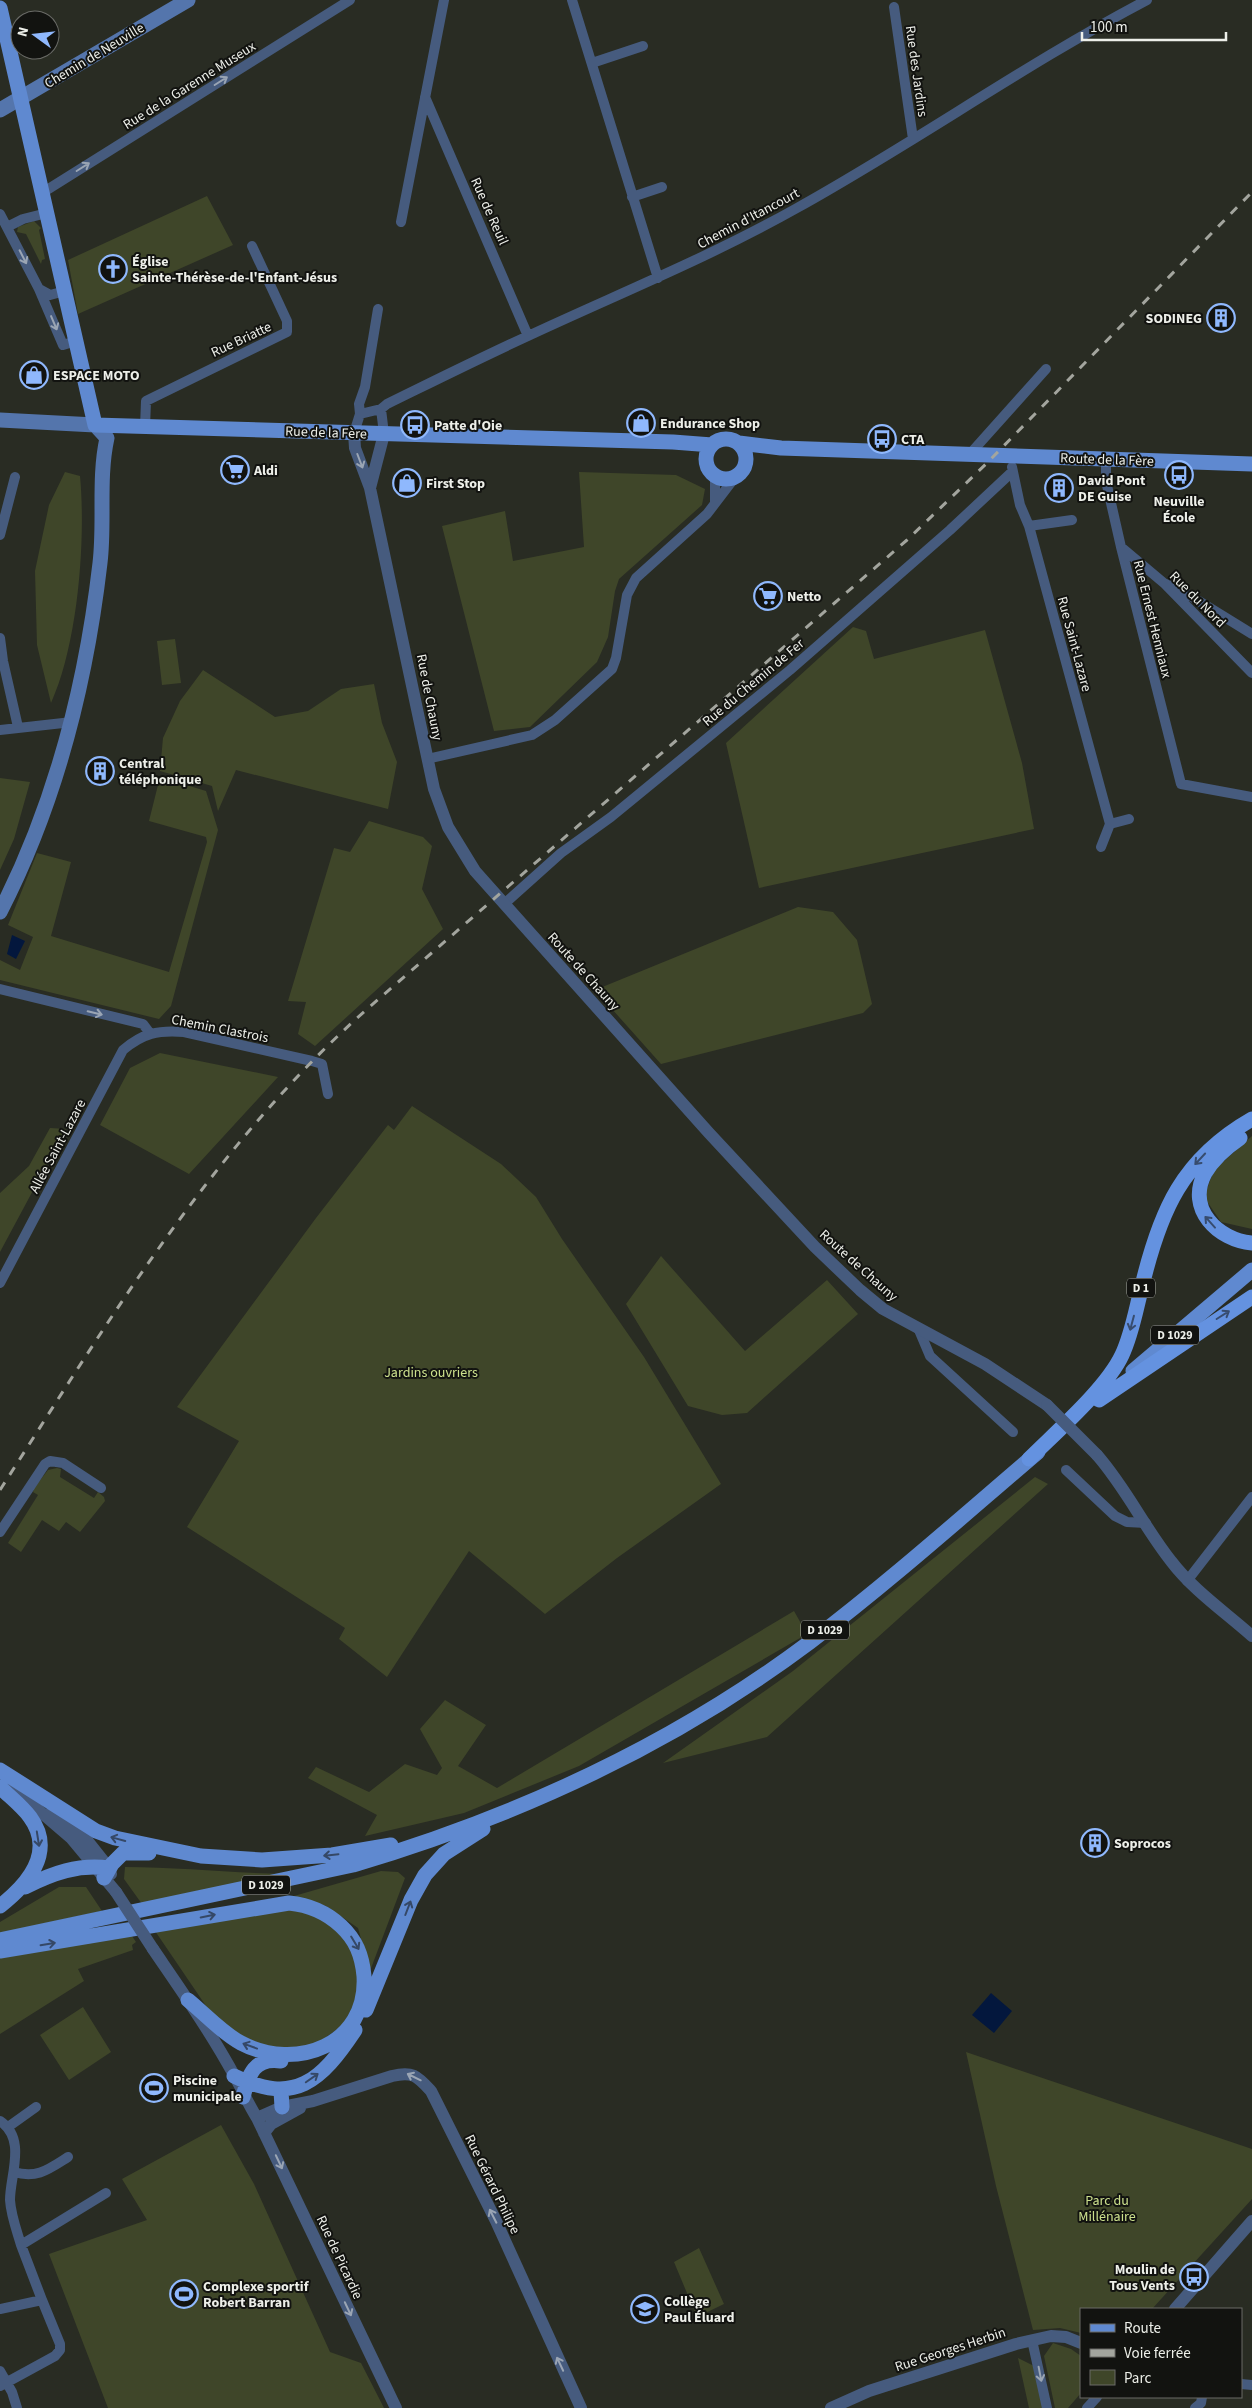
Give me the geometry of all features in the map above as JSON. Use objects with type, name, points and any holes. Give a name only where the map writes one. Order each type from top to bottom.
[{"type":"highway","name":"D 1","points":[[1029,1459],[1100,1387],[1122,1357],[1155,1235],[1172,1195],[1196,1162],[1252,1118]]},
{"type":"highway","points":[[1252,1130],[1231,1144],[1210,1166],[1204,1175],[1201,1198],[1204,1216],[1214,1228],[1236,1240],[1252,1243]]},
{"type":"highway","points":[[1099,1400],[1252,1297]]},
{"type":"main road","name":"Chemin de Neuville","points":[[0,110],[181,2]]},
{"type":"main road","points":[[0,8],[3,32],[47,213],[95,425],[107,438],[102,465],[101,558],[85,666],[72,722],[47,807],[23,867],[0,912]]},
{"type":"main road","name":"Rue de la Fère","points":[[0,420],[146,427],[653,443],[673,442],[712,445]]},
{"type":"main road","points":[[739,443],[745,451],[746,460],[743,469],[736,476],[728,479],[715,476],[710,471],[706,461],[707,452],[712,445],[722,439],[781,448],[1018,456]]},
{"type":"main road","name":"Rue de la Fère","points":[[653,443],[683,448],[706,461]]},
{"type":"main road","points":[[746,460],[781,448]]},
{"type":"main road","name":"Route de la Fère","points":[[1018,456],[1252,464]]},
{"type":"main road","name":"D 1029","points":[[0,1940],[326,1872],[402,1850],[525,1804],[654,1741],[757,1679],[809,1643],[862,1601],[1252,1270]]},
{"type":"main road","points":[[1,1779],[96,1831],[115,1838],[201,1856]]},
{"type":"main road","points":[[0,1906],[30,1879],[37,1864],[38,1837],[31,1818],[1,1779]]},
{"type":"main road","points":[[242,2086],[281,2091],[301,2085],[313,2078],[332,2061],[351,2036],[368,2006],[416,1891],[431,1868],[462,1842],[525,1804]]},
{"type":"main road","points":[[17,1891],[56,1872],[102,1871],[119,1856],[130,1852],[262,1860],[332,1855],[442,1836]]},
{"type":"main road","points":[[0,1951],[234,1911],[290,1904],[309,1907],[328,1916],[356,1941],[362,1963],[364,1986],[360,2006],[348,2028],[331,2044],[314,2052],[305,2060],[267,2059],[260,2062],[242,2086]]},
{"type":"main road","points":[[188,2000],[226,2033],[248,2046],[283,2055],[314,2052]]},
{"type":"main road","points":[[276,2110],[281,2091]]},
{"type":"street","name":"Rue de la Garenne Museux","points":[[42,194],[350,0]]},
{"type":"street","points":[[401,222],[444,0]]},
{"type":"street","points":[[572,0],[658,278]]},
{"type":"street","name":"Chemin d'Itancourt","points":[[360,414],[380,409],[528,336],[658,278],[796,208],[913,139],[1081,35],[1147,0]]},
{"type":"street","name":"Rue des Jardins","points":[[894,7],[913,139]]},
{"type":"street","points":[[592,63],[643,46]]},
{"type":"street","name":"Rue de Reuil","points":[[424,97],[528,336]]},
{"type":"street","points":[[632,197],[662,188]]},
{"type":"street","points":[[7,227],[23,219],[47,213]]},
{"type":"street","points":[[0,214],[39,289],[63,345],[76,341]]},
{"type":"street","name":"Rue Briatte","points":[[146,427],[146,400],[287,332],[287,321],[252,246]]},
{"type":"street","points":[[39,289],[50,295],[65,291]]},
{"type":"street","points":[[354,433],[360,414],[359,404],[364,388],[378,309]]},
{"type":"street","points":[[968,454],[1046,369]]},
{"type":"street","points":[[380,409],[384,434]]},
{"type":"street","name":"Rue de Chauny","points":[[354,433],[355,448],[370,488],[427,759],[442,810],[456,842],[475,871],[500,900]]},
{"type":"street","name":"Rue de Chauny","points":[[370,488],[384,434]]},
{"type":"street","points":[[1012,472],[1018,456]]},
{"type":"street","name":"Rue Ernest Henniaux","points":[[1106,459],[1106,481],[1121,547],[1180,784],[1252,797]]},
{"type":"street","name":"Rue Saint-Lazare","points":[[1012,472],[1020,505],[1029,526],[1110,824]]},
{"type":"street","name":"Rue du Chemin de Fer","points":[[500,900],[611,817],[790,670],[950,530],[1012,472]]},
{"type":"street","points":[[715,476],[715,504]]},
{"type":"street","points":[[427,759],[532,735],[555,720],[593,688],[612,669],[616,658],[630,586],[636,578],[707,514],[736,476]]},
{"type":"street","points":[[0,535],[15,478]]},
{"type":"street","points":[[1029,526],[1072,520]]},
{"type":"street","name":"Rue du Nord","points":[[1121,547],[1165,584],[1252,673]]},
{"type":"street","points":[[1165,584],[1176,586],[1252,634]]},
{"type":"street","points":[[0,638],[3,661],[18,727]]},
{"type":"street","points":[[0,730],[72,722]]},
{"type":"street","points":[[1100,847],[1110,824],[1128,819]]},
{"type":"street","name":"Route de Chauny","points":[[500,900],[815,1247],[883,1309],[985,1364],[1046,1406],[1112,1472],[1170,1560],[1187,1581],[1252,1636]]},
{"type":"street","points":[[0,989],[142,1024],[149,1032]]},
{"type":"street","name":"Chemin Clastrois","points":[[149,1032],[164,1030],[184,1032],[322,1064],[328,1094]]},
{"type":"street","name":"Allée Saint-Lazare","points":[[0,1283],[123,1050],[149,1032]]},
{"type":"street","points":[[919,1330],[930,1356],[1013,1432]]},
{"type":"street","points":[[0,1532],[45,1464],[50,1461],[63,1463],[101,1488]]},
{"type":"street","points":[[1066,1470],[1114,1516],[1127,1522],[1146,1524]]},
{"type":"street","points":[[1187,1581],[1252,1497]]},
{"type":"street","points":[[1,1779],[71,1838],[102,1871],[188,2000],[242,2086],[260,2107],[276,2110]]},
{"type":"street","name":"Rue Gérard Philipe","points":[[257,2118],[276,2110],[313,2102],[405,2073],[419,2077],[431,2091],[496,2221],[581,2408]]},
{"type":"street","name":"Rue de Picardie","points":[[242,2086],[396,2408]]},
{"type":"street","name":"Rue Gérard Philipe","points":[[264,2133],[271,2124],[313,2102]]},
{"type":"street","points":[[3,2384],[55,2356],[60,2350],[60,2344],[42,2300],[11,2210],[10,2198],[16,2158],[14,2142],[4,2124],[36,2107]]},
{"type":"street","points":[[14,2172],[32,2176],[43,2174],[68,2157]]},
{"type":"street","points":[[22,2245],[106,2193]]},
{"type":"street","points":[[1176,2308],[1251,2223]]},
{"type":"street","points":[[0,2310],[42,2300]]},
{"type":"street","name":"Rue Georges Herbin","points":[[831,2408],[869,2391],[1032,2340],[1052,2336],[1066,2337],[1080,2343]]},
{"type":"street","points":[[1032,2340],[1047,2408]]},
{"type":"street","points":[[0,2371],[3,2384],[17,2408]]},
{"type":"street","points":[[1087,2408],[1096,2398]]},
{"type":"street","points":[[1195,2408],[1201,2403],[1202,2398]]},
{"type":"green space","points":[[207,196],[233,245],[78,314],[68,260]]},
{"type":"green space","points":[[34,221],[41,228],[39,230],[45,259],[42,260],[41,264],[26,234],[17,232],[18,227]]},
{"type":"green space","points":[[65,472],[80,476],[82,502],[81,560],[74,622],[68,652],[51,703],[37,645],[35,571],[49,505]]},
{"type":"green space","points":[[579,472],[676,475],[705,489],[702,505],[619,579],[615,591],[608,637],[597,662],[530,727],[494,731],[442,526],[505,511],[513,561],[584,547]]},
{"type":"green space","points":[[853,627],[866,631],[874,659],[985,630],[1022,763],[1034,829],[759,888],[726,743]]},
{"type":"green space","points":[[175,639],[181,683],[162,685],[157,641]]},
{"type":"green space","points":[[203,670],[275,717],[308,711],[341,689],[374,684],[382,723],[397,762],[388,809],[236,770],[218,811],[212,786],[160,771],[163,738],[180,701]]},
{"type":"green space","points":[[160,777],[206,791],[218,830],[171,1006],[159,1019],[0,980],[0,960],[20,970],[33,937],[8,925],[37,853],[71,862],[51,936],[169,972],[207,842],[206,837],[149,821]]},
{"type":"green space","points":[[0,778],[30,782],[14,839],[0,870]]},
{"type":"green space","points":[[369,821],[423,837],[432,846],[422,889],[443,929],[315,1046],[298,1034],[306,1002],[288,1001],[334,848],[350,852]]},
{"type":"green space","points":[[798,907],[833,912],[857,940],[872,1004],[863,1013],[661,1064],[595,990]]},
{"type":"green space","points":[[160,1053],[278,1077],[189,1174],[100,1125],[130,1068]]},
{"type":"green space","name":"Jardins ouvriers","points":[[412,1106],[501,1164],[536,1197],[562,1239],[644,1357],[721,1484],[617,1558],[545,1614],[469,1551],[387,1677],[339,1639],[345,1628],[187,1527],[239,1441],[177,1407],[316,1218],[388,1125],[394,1130]]},
{"type":"green space","points":[[50,1128],[66,1129],[0,1252],[0,1193],[29,1166]]},
{"type":"green space","points":[[1252,1136],[1252,1229],[1221,1222],[1204,1197],[1214,1170]]},
{"type":"green space","points":[[661,1256],[745,1351],[827,1280],[858,1314],[747,1413],[722,1415],[688,1406],[626,1304]]},
{"type":"green space","points":[[61,1469],[60,1477],[94,1498],[98,1492],[104,1497],[105,1501],[80,1532],[66,1522],[59,1531],[42,1520],[21,1552],[8,1543],[38,1495],[33,1492],[34,1488],[48,1470]]},
{"type":"green space","points":[[1035,1477],[1048,1484],[767,1737],[663,1763],[793,1671]]},
{"type":"green space","points":[[794,1611],[807,1634],[579,1766],[464,1813],[365,1836],[377,1815],[308,1778],[316,1767],[369,1792],[405,1764],[437,1775],[442,1768],[420,1729],[445,1700],[486,1725],[458,1766],[497,1788]]},
{"type":"green space","points":[[125,1867],[284,1874],[142,1904],[124,1879]]},
{"type":"green space","points":[[381,1871],[398,1872],[405,1878],[370,1971],[358,1928],[326,1906],[294,1896]]},
{"type":"green space","points":[[59,1887],[86,1887],[102,1911],[0,1933],[0,1922]]},
{"type":"green space","points":[[284,1906],[334,1922],[358,1956],[358,1998],[343,2025],[312,2047],[277,2051],[234,2034],[206,2006],[153,1928]]},
{"type":"green space","points":[[130,1933],[136,1942],[132,1945],[133,1950],[78,1969],[84,1981],[0,2034],[0,1953]]},
{"type":"green space","points":[[83,2007],[111,2052],[69,2080],[40,2035]]},
{"type":"green space","name":"Parc du Millénaire","points":[[966,2052],[1252,2149],[1252,2199],[1153,2308],[1080,2308],[1080,2333],[1060,2328],[1033,2330],[996,2186]]},
{"type":"green space","name":"Complexe sportif Robert Barran","points":[[221,2125],[254,2184],[330,2352],[361,2363],[384,2408],[108,2408],[49,2254],[147,2220],[122,2179]]},
{"type":"green space","points":[[699,2248],[724,2304],[697,2317],[674,2262]]},
{"type":"green space","points":[[1053,2343],[1071,2349],[1080,2355],[1080,2394],[1068,2408],[1055,2408],[1044,2356]]},
{"type":"green space","points":[[1018,2358],[1034,2366],[1043,2408],[1029,2408]]},
{"type":"water","points":[[12,935],[25,941],[16,959],[7,954]]},
{"type":"water","points":[[991,1993],[1012,2011],[994,2033],[972,2015]]},
{"type":"railway","points":[[0,1490],[82,1362],[167,1237],[212,1176],[260,1118],[311,1062],[366,1010],[907,540],[988,462],[1252,192]]},
{"type":"place","name":"Église Sainte-Thérèse-de-l'Enfant-Jésus","points":[[113,269]]},
{"type":"place","name":"SODINEG","points":[[1221,318]]},
{"type":"place","name":"ESPACE MOTO","points":[[34,375]]},
{"type":"place","name":"Endurance Shop","points":[[641,423]]},
{"type":"place","name":"Patte d'Oie","points":[[415,425]]},
{"type":"place","name":"CTA","points":[[882,439]]},
{"type":"place","name":"Aldi","points":[[235,470]]},
{"type":"place","name":"Neuville École","points":[[1179,475]]},
{"type":"place","name":"First Stop","points":[[407,483]]},
{"type":"place","name":"David Pont DE Guise","points":[[1059,488]]},
{"type":"place","name":"Netto","points":[[768,596]]},
{"type":"place","name":"Central téléphonique","points":[[100,771]]},
{"type":"place","name":"Soprocos","points":[[1095,1843]]},
{"type":"place","name":"Piscine municipale","points":[[154,2088]]},
{"type":"place","name":"Moulin de Tous Vents","points":[[1194,2277]]},
{"type":"place","name":"Complexe sportif Robert Barran","points":[[184,2294]]},
{"type":"place","name":"Collège Paul Éluard","points":[[645,2309]]}]
